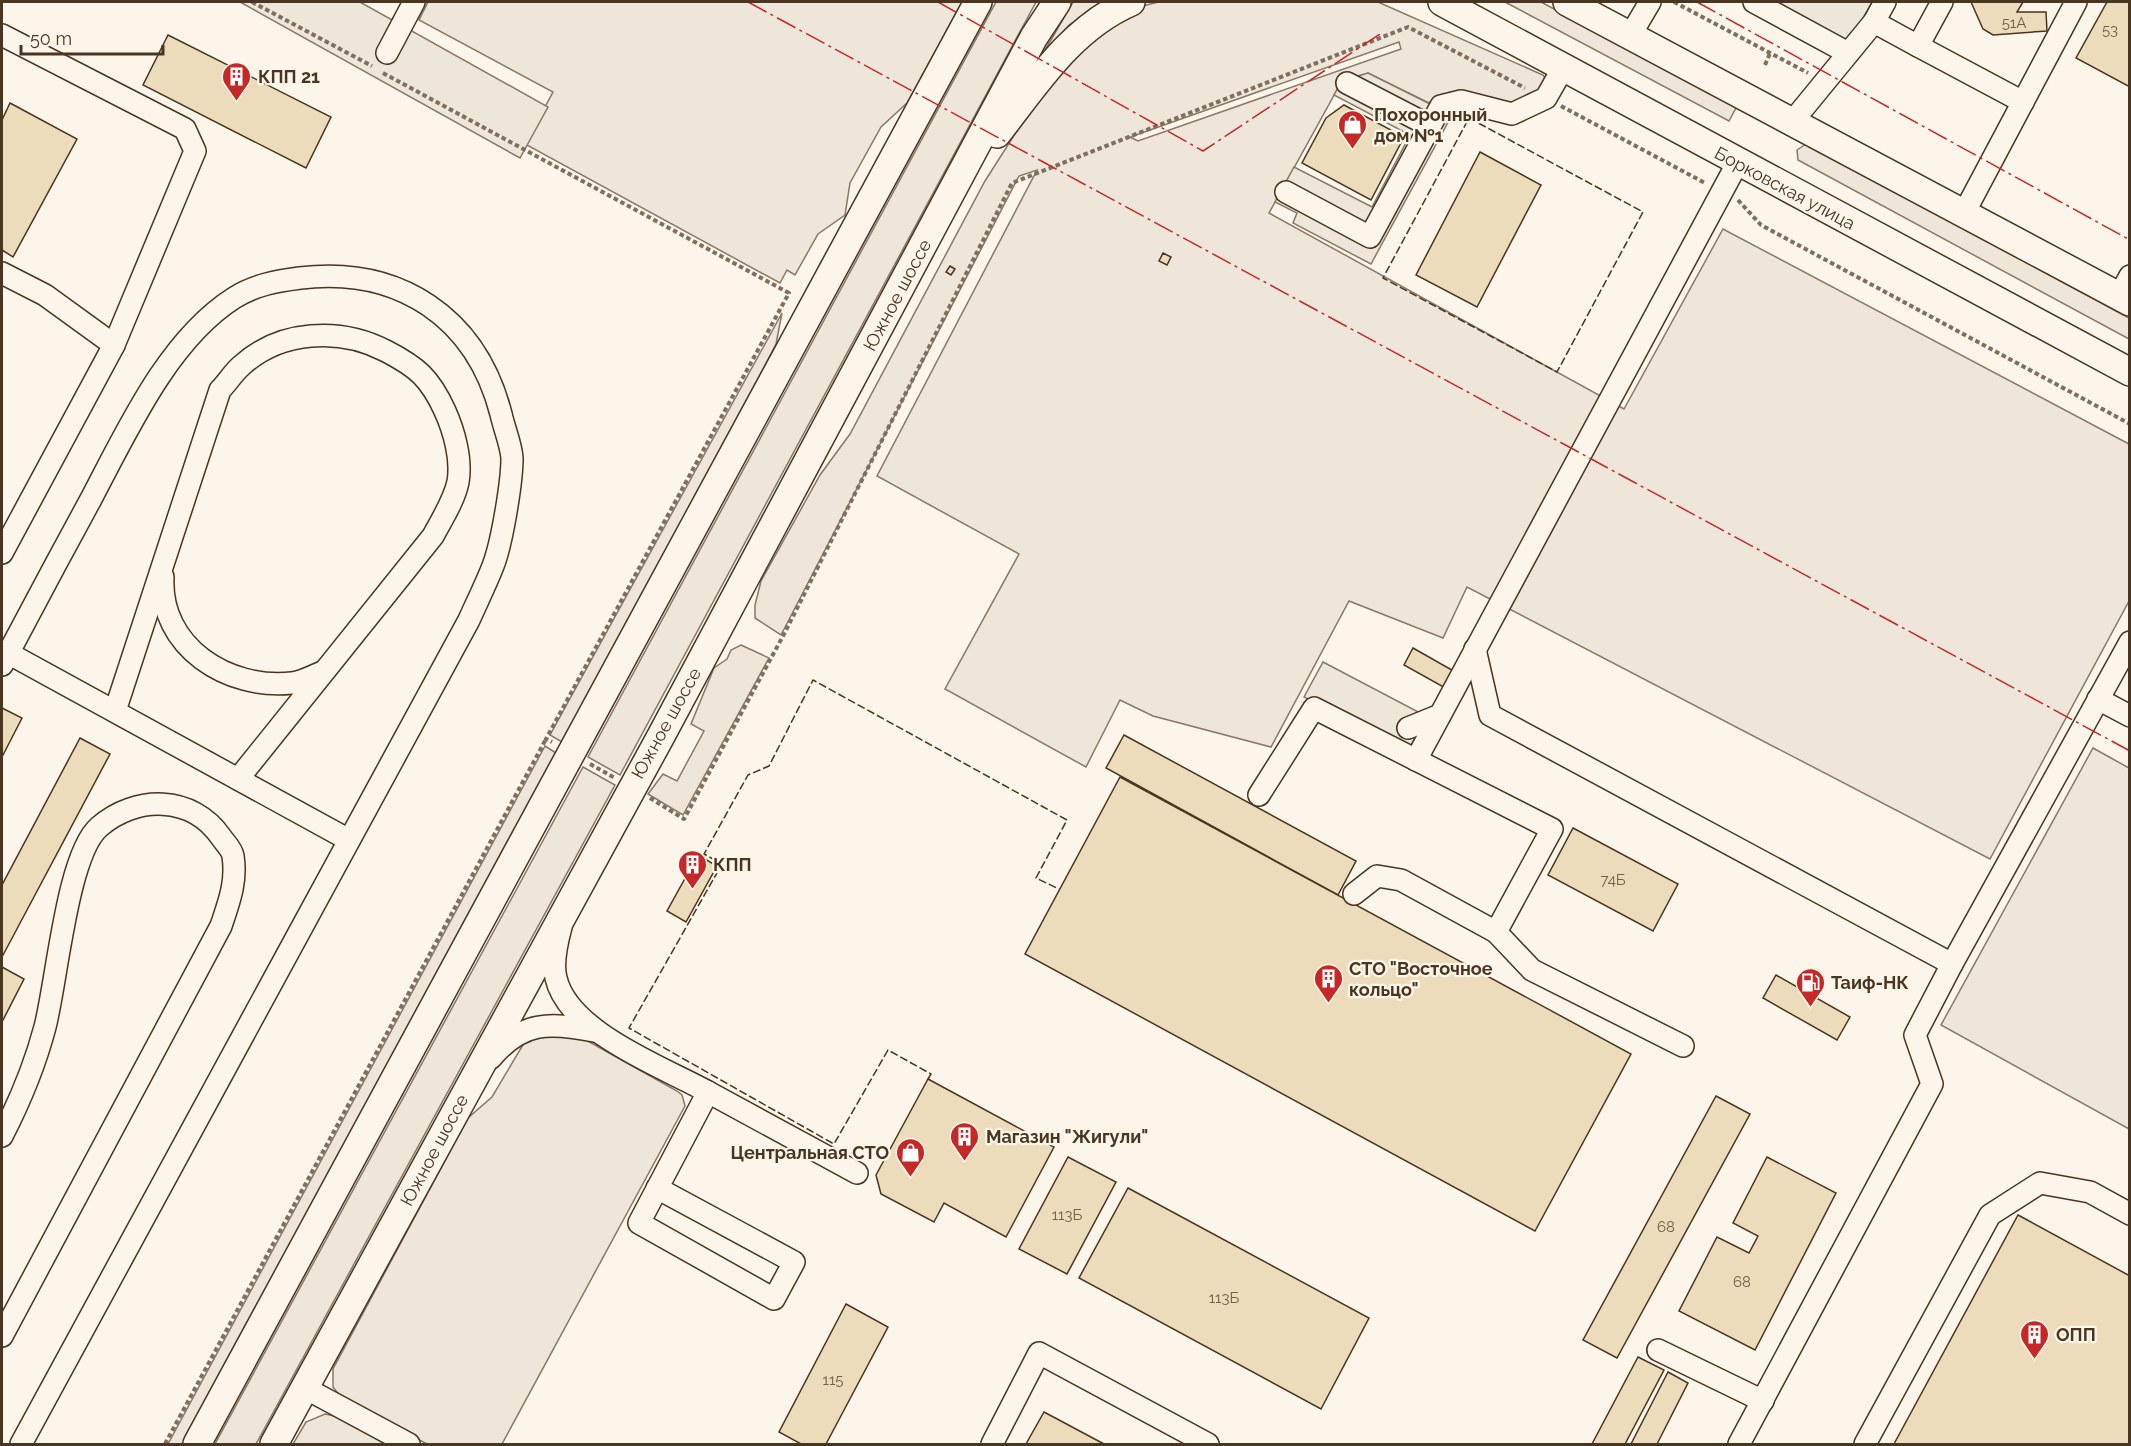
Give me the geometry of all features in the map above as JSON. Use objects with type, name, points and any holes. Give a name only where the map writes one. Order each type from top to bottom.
[{"type":"main road","points":[[197,1444],[978,2]]},
{"type":"main road","name":"Южное шоссе","points":[[274,1444],[632,787],[1034,37],[1057,2]]},
{"type":"main road","points":[[925,242],[975,162],[1077,35],[1109,12],[1131,2]]},
{"type":"main road","points":[[1418,2],[1484,25]]},
{"type":"main road","name":"Борковская улица","points":[[1442,2],[2130,372]]},
{"type":"main road","points":[[1567,2],[1964,213],[2126,291]]},
{"type":"street","points":[[387,53],[414,2]]},
{"type":"street","points":[[1630,36],[1650,2]]},
{"type":"street","points":[[1754,2],[1848,53]]},
{"type":"street","points":[[1792,122],[1874,22],[1885,2]]},
{"type":"street","points":[[1918,46],[1942,2]]},
{"type":"street","points":[[1964,213],[2076,2]]},
{"type":"street","points":[[1874,22],[2023,102]]},
{"type":"street","points":[[2,35],[185,129],[195,151],[114,345],[2,553]]},
{"type":"street","points":[[1286,192],[1370,237],[1441,106],[1461,101],[1512,114],[1546,98],[1563,68]]},
{"type":"street","points":[[1347,83],[1430,126]]},
{"type":"street","points":[[1416,760],[1738,162]]},
{"type":"street","points":[[2,273],[45,295],[114,345]]},
{"type":"street","points":[[21,1444],[469,620],[495,563],[512,457],[498,401],[477,352],[444,317],[400,288],[354,276],[315,276],[270,282],[235,297],[196,329],[165,370],[121,442],[5,659],[115,711],[349,840]]},
{"type":"street","points":[[115,711],[220,390],[242,365],[291,339],[318,334],[347,336],[407,362],[426,376],[452,424],[458,481],[447,510],[433,536],[238,779]]},
{"type":"street","points":[[163,564],[162,594],[170,617],[195,654],[212,666],[236,679],[265,683],[294,683],[324,671]]},
{"type":"street","points":[[1739,1444],[1932,1084],[1915,1035],[2130,642]]},
{"type":"street","points":[[1476,649],[1490,716],[1953,964]]},
{"type":"street","points":[[2098,699],[2130,716]]},
{"type":"street","points":[[1259,795],[1314,708],[1552,829],[1496,932]]},
{"type":"street","points":[[1408,728],[1440,715]]},
{"type":"street","points":[[2,1136],[21,1098],[45,1028],[76,865],[97,828],[135,805],[163,802],[193,811],[216,829],[233,854],[235,885],[221,926],[2,1336]]},
{"type":"street","points":[[1354,894],[1377,876],[1401,880],[1496,932],[1532,970],[1683,1046]]},
{"type":"street","points":[[564,910],[557,944],[555,977],[566,1003],[594,1031]]},
{"type":"street","points":[[471,1081],[498,1050],[516,1034],[538,1026],[562,1024],[594,1031],[857,1173]]},
{"type":"street","points":[[657,1188],[794,1262],[774,1299],[639,1224],[657,1188],[708,1092]]},
{"type":"street","points":[[1865,1444],[1990,1215],[2040,1183],[2090,1192],[2130,1214]]},
{"type":"street","points":[[1658,1350],[1763,1401]]},
{"type":"street","points":[[992,1444],[1040,1353],[1208,1444]]},
{"type":"street","points":[[306,1388],[409,1444]]},
{"type":"path","points":[[165,1444],[789,293],[252,2]]},
{"type":"path","points":[[1674,2],[1825,81]]},
{"type":"path","points":[[546,739],[684,819],[783,636],[1012,183],[1408,27],[1741,202],[1761,225],[2130,424]]},
{"type":"path","points":[[1765,65],[1770,52]]},
{"type":"shaded area","points":[[240,2],[360,2],[548,107],[520,158]]},
{"type":"shaded area","points":[[428,2],[962,2],[907,103],[881,127],[850,183],[845,215],[818,234],[795,275],[787,270],[780,283],[525,144],[553,92],[419,20]]},
{"type":"shaded area","points":[[996,2],[1036,2],[620,775],[588,757]]},
{"type":"shaded area","points":[[1073,2],[1104,2],[1069,25],[1041,57]]},
{"type":"shaded area","points":[[1158,2],[1378,2],[1543,75],[1545,78],[1542,89],[1512,105],[1427,102],[1368,73],[1342,81],[1269,213],[1624,409],[1723,229],[2129,444],[2129,601],[1990,859],[1467,587],[1443,638],[1349,601],[1271,747],[1153,716],[1120,700],[1086,767],[945,689],[1019,554],[877,476],[1037,170],[1019,176],[781,635],[755,618],[755,605],[761,581],[820,475],[850,434],[985,181],[1070,52],[1139,7]],"holes":[[[1399,42],[1401,49],[1138,141],[1130,137]]]},
{"type":"shaded area","points":[[1505,2],[1541,2],[1737,106],[1729,121]]},
{"type":"shaded area","points":[[1762,2],[1872,2],[1846,49]]},
{"type":"shaded area","points":[[1368,73],[1452,115],[1371,264],[1293,223],[1297,213],[1275,202],[1294,167],[1372,207],[1410,135],[1334,95],[1342,81]]},
{"type":"shaded area","points":[[1806,144],[2129,318],[2129,339],[1798,160],[1797,150]]},
{"type":"shaded area","points":[[782,313],[776,344],[750,395],[562,742],[550,735]]},
{"type":"shaded area","points":[[741,645],[769,658],[683,815],[648,794],[663,774],[677,781],[704,731],[691,724],[714,668],[727,659],[731,650]]},
{"type":"shaded area","points":[[1323,662],[1426,716],[1408,751],[1304,697]]},
{"type":"shaded area","points":[[545,746],[556,753],[182,1444],[168,1444]]},
{"type":"shaded area","points":[[2093,748],[2129,768],[2129,1129],[1941,1025]]},
{"type":"shaded area","points":[[583,767],[615,785],[256,1444],[215,1444]]},
{"type":"shaded area","points":[[570,1031],[677,1091],[682,1095],[685,1106],[502,1444],[427,1444],[344,1401],[333,1387],[333,1369],[468,1118],[492,1097],[524,1043],[534,1034]]},
{"type":"shaded area","points":[[325,1414],[339,1417],[390,1444],[293,1444],[306,1422]]},
{"type":"building","points":[[1971,2],[2023,2],[2017,12],[2046,12],[2047,31],[1993,35],[1983,29]]},
{"type":"building","points":[[2107,2],[2130,2],[2130,87],[2076,58]]},
{"type":"building","name":"КПП 21","points":[[168,35],[331,117],[306,168],[143,85]]},
{"type":"building","points":[[10,103],[77,139],[13,257],[2,250],[2,120]]},
{"type":"building","name":"Похоронный дом №1","points":[[1344,105],[1404,137],[1371,200],[1302,163],[1326,118]]},
{"type":"building","points":[[1480,152],[1541,185],[1477,307],[1416,275]]},
{"type":"building","points":[[1163,253],[1171,257],[1167,265],[1159,261]]},
{"type":"building","points":[[950,266],[955,269],[951,275],[946,272]]},
{"type":"building","points":[[1413,648],[1466,678],[1456,694],[1404,665]]},
{"type":"building","points":[[2,708],[22,718],[2,757]]},
{"type":"building","points":[[1124,735],[1356,861],[1338,895],[1106,768]]},
{"type":"building","points":[[80,738],[110,754],[2,957],[2,885]]},
{"type":"building","name":"СТО \"Восточное кольцо\"","points":[[1120,777],[1631,1054],[1535,1231],[1025,954]]},
{"type":"building","points":[[1573,828],[1678,884],[1653,931],[1548,875]]},
{"type":"building","name":"КПП","points":[[698,855],[717,866],[686,922],[667,911]]},
{"type":"building","points":[[2,967],[24,979],[2,1022]]},
{"type":"building","points":[[1776,975],[1850,1017],[1837,1040],[1763,998]]},
{"type":"building","name":"Магазин \"Жигули\"","points":[[928,1079],[1054,1147],[1006,1237],[944,1203],[934,1222],[881,1194],[876,1175]]},
{"type":"building","points":[[1716,1096],[1750,1114],[1617,1358],[1583,1340]]},
{"type":"building","points":[[1068,1157],[1116,1182],[1067,1274],[1019,1249]]},
{"type":"building","points":[[1767,1157],[1836,1193],[1755,1350],[1679,1311],[1717,1237],[1749,1253],[1758,1236],[1733,1223]]},
{"type":"building","points":[[1128,1188],[1369,1318],[1321,1409],[1079,1278]]},
{"type":"building","name":"ОПП","points":[[2018,1215],[2130,1276],[2130,1444],[1894,1444]]},
{"type":"building","points":[[846,1304],[888,1327],[826,1444],[801,1444],[779,1432]]},
{"type":"building","points":[[1638,1357],[1664,1370],[1625,1444],[1592,1444]]},
{"type":"building","points":[[1668,1372],[1688,1383],[1657,1444],[1631,1444]]},
{"type":"building","points":[[1044,1412],[1104,1444],[1026,1444]]},
{"type":"fence","points":[[1469,118],[1643,212],[1557,372],[1383,278],[1469,118]]},
{"type":"fence","points":[[928,1079],[931,1074],[888,1050],[834,1144],[629,1028],[722,864],[704,854],[748,775],[769,766],[813,680],[1067,820],[1036,878],[1059,889]]},
{"type":"power","points":[[748,2],[2130,751]]},
{"type":"power","points":[[938,2],[1203,151],[1380,34]]},
{"type":"power","points":[[1697,2],[2130,240]]},
{"type":"place","name":"КПП 21","points":[[237,102]]},
{"type":"place","name":"Похоронный дом №1","points":[[1353,150]]},
{"type":"place","name":"КПП","points":[[692,890]]},
{"type":"place","name":"СТО \"Восточное кольцо\"","points":[[1328,1004]]},
{"type":"place","name":"Таиф-НК","points":[[1810,1008]]},
{"type":"place","name":"Магазин \"Жигули\"","points":[[965,1162]]},
{"type":"place","name":"Центральная СТО","points":[[910,1178]]},
{"type":"place","name":"ОПП","points":[[2035,1360]]}]
